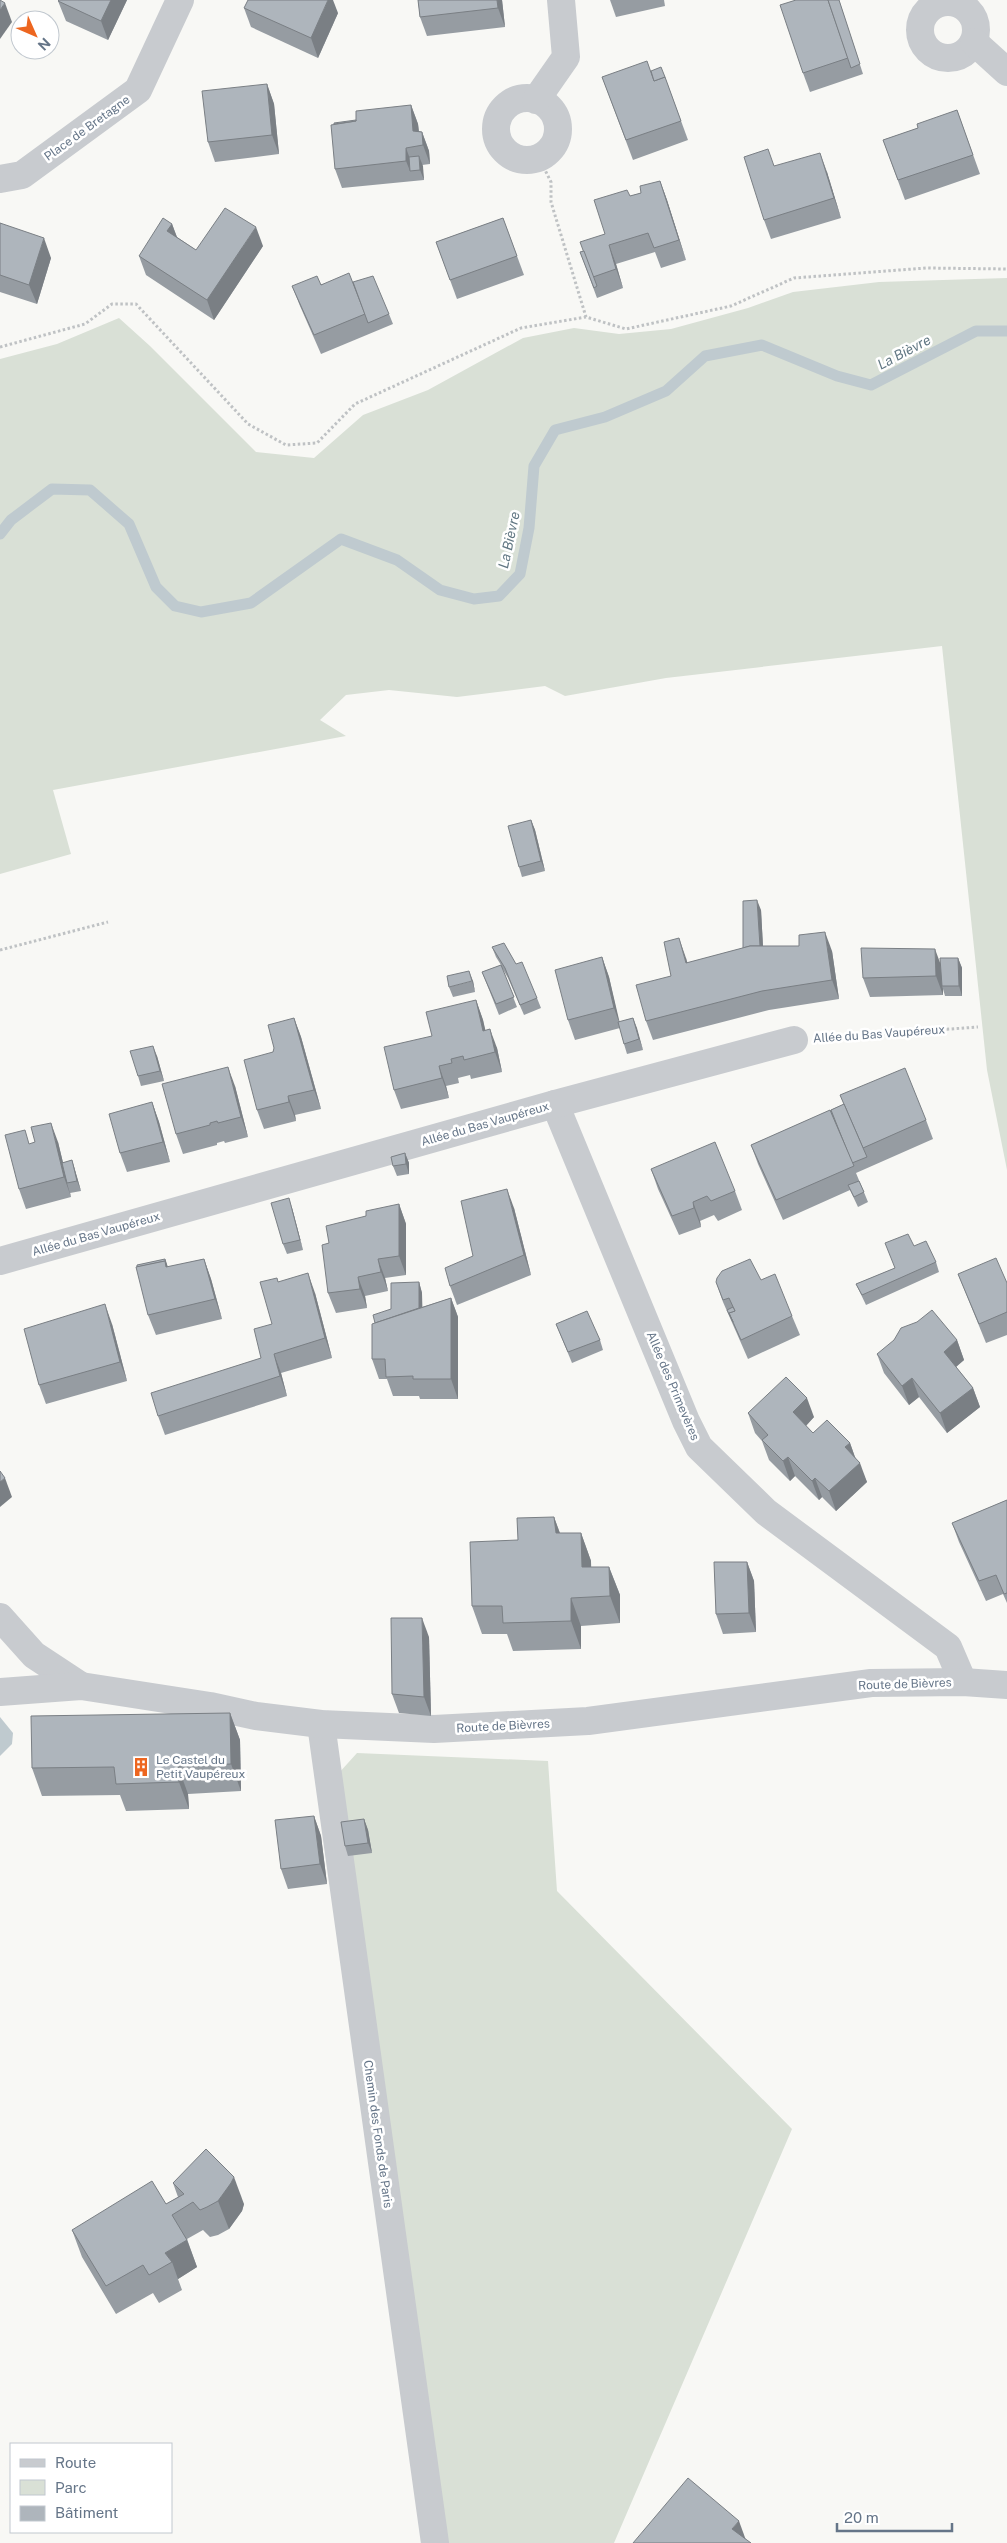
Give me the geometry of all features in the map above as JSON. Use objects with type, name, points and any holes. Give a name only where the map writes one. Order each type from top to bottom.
[{"type":"street","name":"Place de Bretagne","points":[[0,179],[22,175],[138,90],[180,0]]},
{"type":"street","points":[[536,100],[566,58],[561,0]]},
{"type":"street","points":[[949,1],[958,4],[972,15],[976,24],[974,42],[962,56],[953,59],[943,59],[926,50],[919,32],[924,14],[939,2],[949,1]]},
{"type":"street","points":[[974,42],[1007,72]]},
{"type":"street","points":[[517,100],[536,100],[546,105],[553,113],[557,128],[554,144],[539,158],[528,160],[509,155],[502,148],[496,130],[502,112],[508,105],[517,100]]},
{"type":"street","name":"Allée du Bas Vaupéreux","points":[[0,1261],[555,1104],[794,1040]]},
{"type":"street","name":"Allée des Primevères","points":[[555,1104],[686,1421],[699,1447],[766,1512],[948,1647],[963,1682]]},
{"type":"street","points":[[0,1617],[34,1655],[81,1686]]},
{"type":"street","name":"Route de Bièvres","points":[[0,1692],[81,1686],[210,1706],[256,1716],[321,1724],[434,1730],[588,1721],[871,1683],[963,1682],[1007,1685]]},
{"type":"street","name":"Chemin des Fonds de Paris","points":[[321,1724],[435,2543]]},
{"type":"path","points":[[539,158],[551,182],[551,202],[586,317]]},
{"type":"path","points":[[0,347],[85,324],[112,304],[136,304],[248,424],[286,445],[317,443],[355,404],[521,328],[586,317],[626,329],[731,306],[794,278],[926,268],[1007,269]]},
{"type":"path","points":[[0,950],[108,922]]},
{"type":"path","name":"Allée du Bas Vaupéreux","points":[[794,1040],[978,1028]]},
{"type":"green space","points":[[1007,278],[1007,1170],[987,1070],[942,646],[666,678],[565,696],[545,686],[457,697],[389,690],[346,695],[320,720],[346,736],[53,790],[71,854],[0,874],[0,359],[57,344],[119,318],[150,346],[256,452],[314,458],[363,415],[428,390],[523,338],[574,328],[619,334],[671,329],[748,308],[793,292],[879,282]]},
{"type":"green space","points":[[357,1753],[548,1761],[557,1891],[792,2129],[614,2543],[447,2543],[338,1774]]},
{"type":"shaded area","points":[[0,1717],[13,1733],[12,1744],[0,1756]]},
{"type":"building","points":[[0,0],[5,3],[0,10]]},
{"type":"building","points":[[59,0],[111,0],[101,21]]},
{"type":"building","points":[[248,0],[328,0],[311,38],[244,8]]},
{"type":"building","points":[[418,0],[497,0],[498,8],[420,17]]},
{"type":"building","points":[[796,0],[828,0],[848,58],[803,73],[780,5]]},
{"type":"building","points":[[828,0],[839,0],[860,64],[851,68]]},
{"type":"building","points":[[647,61],[654,81],[665,77],[681,121],[626,140],[602,77]]},
{"type":"building","points":[[661,67],[665,77],[654,81],[651,71]]},
{"type":"building","points":[[267,84],[272,135],[208,142],[202,91]]},
{"type":"building","points":[[411,105],[413,131],[422,132],[423,145],[406,148],[406,161],[335,169],[331,125],[356,121],[356,111]]},
{"type":"building","points":[[957,110],[973,155],[898,180],[883,140],[918,128],[917,124]]},
{"type":"building","points":[[356,121],[334,124],[334,123]]},
{"type":"building","points":[[768,149],[774,166],[820,153],[834,198],[764,220],[744,157]]},
{"type":"building","points":[[419,156],[420,170],[410,171],[409,157]]},
{"type":"building","points":[[660,181],[679,240],[654,248],[648,233],[609,245],[616,269],[593,277],[580,242],[605,234],[594,200],[627,190],[630,196],[641,193],[640,186]]},
{"type":"building","points":[[225,208],[256,227],[207,300],[139,256],[163,218],[172,224],[167,231],[196,250]]},
{"type":"building","points":[[503,218],[517,256],[450,280],[436,242]]},
{"type":"building","points":[[0,223],[44,238],[29,285],[0,275]]},
{"type":"building","points":[[584,251],[597,286],[594,288],[580,252]]},
{"type":"building","points":[[349,273],[365,314],[314,335],[292,286],[317,276],[321,285]]},
{"type":"building","points":[[373,276],[389,314],[368,323],[353,282]]},
{"type":"building","points":[[531,820],[541,861],[519,867],[508,826]]},
{"type":"building","points":[[757,900],[760,946],[743,948],[743,901]]},
{"type":"building","points":[[825,932],[832,980],[762,991],[646,1021],[636,985],[671,976],[664,942],[679,938],[686,963],[750,946],[799,946],[799,935]]},
{"type":"building","points":[[504,943],[516,964],[522,962],[537,998],[520,1005],[505,968],[492,947]]},
{"type":"building","points":[[861,948],[935,949],[936,976],[863,978]]},
{"type":"building","points":[[602,957],[614,1008],[568,1020],[555,970]]},
{"type":"building","points":[[940,958],[958,958],[959,986],[942,986]]},
{"type":"building","points":[[501,965],[514,997],[496,1004],[482,972]]},
{"type":"building","points":[[469,971],[472,981],[449,987],[447,976]]},
{"type":"building","points":[[476,1000],[483,1031],[490,1029],[495,1052],[464,1060],[463,1056],[451,1059],[452,1063],[439,1066],[442,1078],[394,1090],[384,1047],[432,1036],[426,1012]]},
{"type":"building","points":[[294,1018],[314,1090],[288,1096],[289,1102],[257,1110],[244,1060],[273,1052],[274,1048],[268,1025]]},
{"type":"building","points":[[633,1018],[639,1039],[624,1044],[618,1022]]},
{"type":"building","points":[[153,1046],[160,1071],[138,1076],[130,1051]]},
{"type":"building","points":[[228,1067],[241,1117],[218,1123],[217,1121],[210,1123],[210,1125],[176,1134],[162,1084]]},
{"type":"building","points":[[905,1068],[926,1120],[863,1148],[840,1095]]},
{"type":"building","points":[[152,1102],[163,1142],[120,1153],[109,1114]]},
{"type":"building","points":[[844,1104],[867,1157],[852,1163],[831,1110]]},
{"type":"building","points":[[830,1110],[854,1166],[776,1200],[751,1145]]},
{"type":"building","points":[[51,1123],[64,1177],[19,1189],[5,1135],[25,1130],[29,1144],[35,1142],[31,1127]]},
{"type":"building","points":[[715,1142],[735,1191],[711,1201],[707,1196],[693,1202],[694,1208],[672,1216],[651,1169]]},
{"type":"building","points":[[405,1153],[406,1164],[393,1166],[391,1157]]},
{"type":"building","points":[[72,1160],[77,1181],[67,1183],[62,1163]]},
{"type":"building","points":[[859,1181],[864,1192],[854,1197],[848,1185]]},
{"type":"building","points":[[507,1189],[524,1255],[450,1286],[445,1268],[473,1256],[461,1201]]},
{"type":"building","points":[[289,1198],[300,1240],[283,1244],[271,1203]]},
{"type":"building","points":[[399,1204],[399,1256],[378,1259],[381,1272],[358,1277],[360,1289],[328,1293],[322,1245],[329,1243],[326,1226],[366,1216],[366,1211]]},
{"type":"building","points":[[908,1234],[914,1246],[926,1241],[936,1262],[862,1295],[856,1284],[895,1268],[885,1243]]},
{"type":"building","points":[[996,1258],[1007,1283],[1007,1312],[979,1324],[958,1274]]},
{"type":"building","points":[[165,1259],[167,1267],[165,1261],[137,1267],[137,1265]]},
{"type":"building","points":[[204,1259],[215,1299],[148,1315],[136,1267],[165,1261],[166,1267]]},
{"type":"building","points":[[750,1259],[761,1280],[775,1274],[792,1316],[741,1340],[729,1313],[735,1311],[729,1298],[723,1300],[716,1282],[722,1271]]},
{"type":"building","points":[[308,1273],[325,1338],[274,1354],[280,1376],[158,1416],[151,1393],[261,1358],[254,1329],[272,1324],[260,1282],[277,1278],[278,1282]]},
{"type":"building","points":[[419,1282],[419,1308],[375,1323],[373,1315],[391,1309],[391,1283]]},
{"type":"building","points":[[451,1298],[451,1379],[413,1379],[413,1376],[386,1377],[385,1359],[372,1359],[372,1324]]},
{"type":"building","points":[[105,1304],[120,1362],[39,1385],[24,1329]]},
{"type":"building","points":[[733,1307],[735,1311],[729,1313],[733,1322],[727,1310]]},
{"type":"building","points":[[932,1310],[957,1340],[944,1352],[973,1388],[940,1413],[912,1378],[902,1386],[877,1354],[894,1340],[901,1328],[917,1322]]},
{"type":"building","points":[[587,1311],[600,1340],[568,1352],[556,1324]]},
{"type":"building","points":[[786,1377],[807,1398],[793,1412],[813,1433],[827,1420],[850,1443],[845,1447],[860,1463],[829,1491],[815,1478],[812,1481],[788,1457],[783,1461],[762,1440],[768,1435],[748,1413]]},
{"type":"building","points":[[0,1471],[5,1478],[0,1482]]},
{"type":"building","points":[[1007,1500],[1007,1593],[1004,1594],[996,1575],[979,1581],[952,1523]]},
{"type":"building","points":[[554,1517],[556,1533],[581,1533],[582,1567],[609,1567],[610,1596],[571,1598],[571,1621],[503,1623],[502,1606],[472,1606],[470,1542],[518,1540],[517,1518]]},
{"type":"building","points":[[714,1562],[747,1562],[749,1613],[716,1614]]},
{"type":"building","points":[[391,1618],[422,1618],[424,1697],[392,1694]]},
{"type":"building","points":[[230,1713],[231,1764],[178,1766],[179,1782],[116,1784],[114,1767],[32,1768],[31,1716]]},
{"type":"building","points":[[314,1816],[320,1864],[281,1869],[275,1820]]},
{"type":"building","points":[[364,1819],[368,1843],[345,1846],[341,1822]]},
{"type":"building","points":[[206,2149],[234,2177],[218,2201],[200,2210],[193,2202],[172,2215],[187,2240],[165,2253],[172,2262],[149,2275],[143,2265],[106,2286],[72,2230],[152,2181],[166,2204],[184,2194],[173,2183]]},
{"type":"building","points":[[688,2478],[739,2521],[732,2529],[751,2543],[633,2543]]},
{"type":"waterway","name":"La Bièvre","points":[[0,534],[11,520],[52,489],[90,490],[129,524],[156,587],[175,606],[201,612],[251,603],[341,539],[397,560],[440,590],[474,599],[499,596],[520,574],[529,528],[534,466],[555,430],[605,417],[666,391],[705,356],[762,345],[837,376],[871,385],[976,331],[1007,331]]},
{"type":"place","name":"Le Castel du Petit Vaupéreux","points":[[141,1767]]}]
